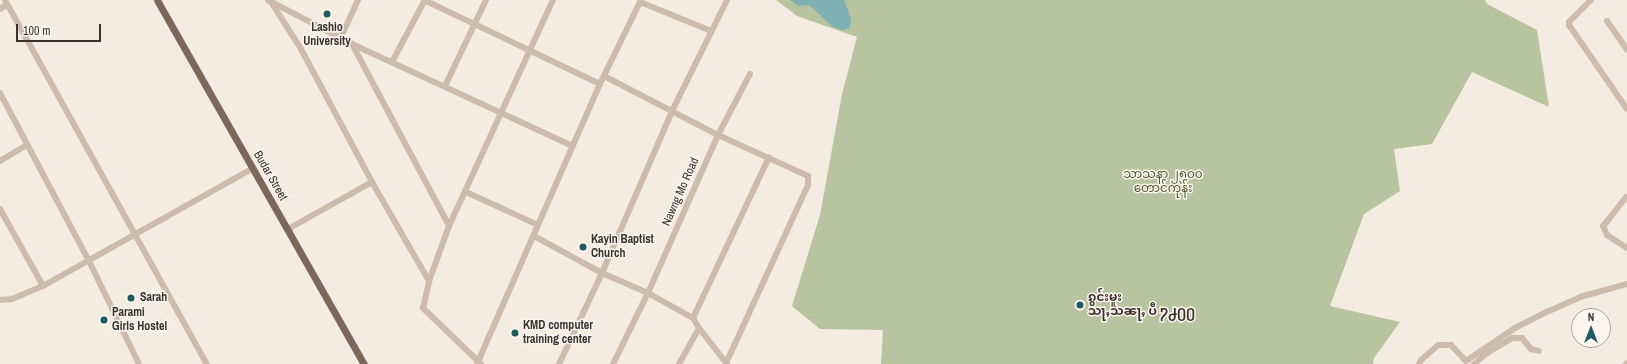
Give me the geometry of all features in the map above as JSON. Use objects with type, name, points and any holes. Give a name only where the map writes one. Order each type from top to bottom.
[{"type":"main road","name":"Budar Street","points":[[158,0],[364,364]]},
{"type":"street","points":[[341,37],[358,0]]},
{"type":"street","points":[[392,62],[424,0],[600,84]]},
{"type":"street","points":[[445,86],[486,0]]},
{"type":"street","points":[[552,0],[466,192],[449,226],[429,281],[423,308],[478,363],[572,146],[640,1],[711,31]]},
{"type":"street","points":[[559,364],[602,273],[672,111],[727,0]]},
{"type":"street","points":[[1591,0],[1570,22],[1569,25],[1627,109]]},
{"type":"street","points":[[269,1],[352,44],[572,146]]},
{"type":"street","points":[[269,1],[301,49],[372,182],[429,281]]},
{"type":"street","points":[[0,9],[6,2],[207,364]]},
{"type":"street","points":[[1607,21],[1627,50]]},
{"type":"street","points":[[352,44],[449,226]]},
{"type":"street","name":"Nawng Mo Road","points":[[613,364],[648,294],[718,135],[750,74]]},
{"type":"street","points":[[534,236],[602,273],[648,294],[693,318],[699,328],[727,363],[809,180],[808,176],[803,172],[718,135],[604,76]]},
{"type":"street","points":[[0,93],[89,261],[139,364]]},
{"type":"street","points":[[0,161],[28,145]]},
{"type":"street","points":[[693,318],[769,157]]},
{"type":"street","points":[[0,300],[12,299],[42,286],[253,168]]},
{"type":"street","points":[[288,229],[372,182]]},
{"type":"street","points":[[466,192],[538,225]]},
{"type":"street","points":[[1626,197],[1603,226],[1607,235],[1627,248]]},
{"type":"street","points":[[0,210],[42,286]]},
{"type":"street","points":[[1419,364],[1421,360],[1438,345],[1451,345],[1468,362],[1515,328],[1549,311],[1585,295],[1627,284]]},
{"type":"street","points":[[679,364],[699,328]]},
{"type":"street","points":[[1474,364],[1487,353],[1512,338],[1522,338],[1531,349],[1539,351]]},
{"type":"green space","name":"သာသနာ ၂၅၀၀ တောင်ကုန်း","points":[[776,0],[1485,0],[1487,4],[1537,30],[1549,107],[1472,72],[1432,144],[1394,149],[1400,191],[1364,214],[1330,306],[1400,322],[1374,358],[1373,364],[881,364],[883,330],[820,329],[792,306],[820,215],[842,94],[857,37],[797,16]]},
{"type":"water","points":[[790,0],[844,0],[851,18],[850,28],[842,30],[833,27],[809,5],[798,6]]},
{"type":"place","name":"Lashio University","points":[[327,14]]},
{"type":"place","name":"Kayin Baptist Church","points":[[583,247]]},
{"type":"place","name":"Sarah","points":[[131,298]]},
{"type":"place","name":"ၵွင်းမူး သႃႇသၼႃႇ ပီ ႒႕႐႐","points":[[1080,305]]},
{"type":"place","name":"Parami Girls Hostel","points":[[104,320]]},
{"type":"place","name":"KMD computer training center","points":[[515,333]]}]
